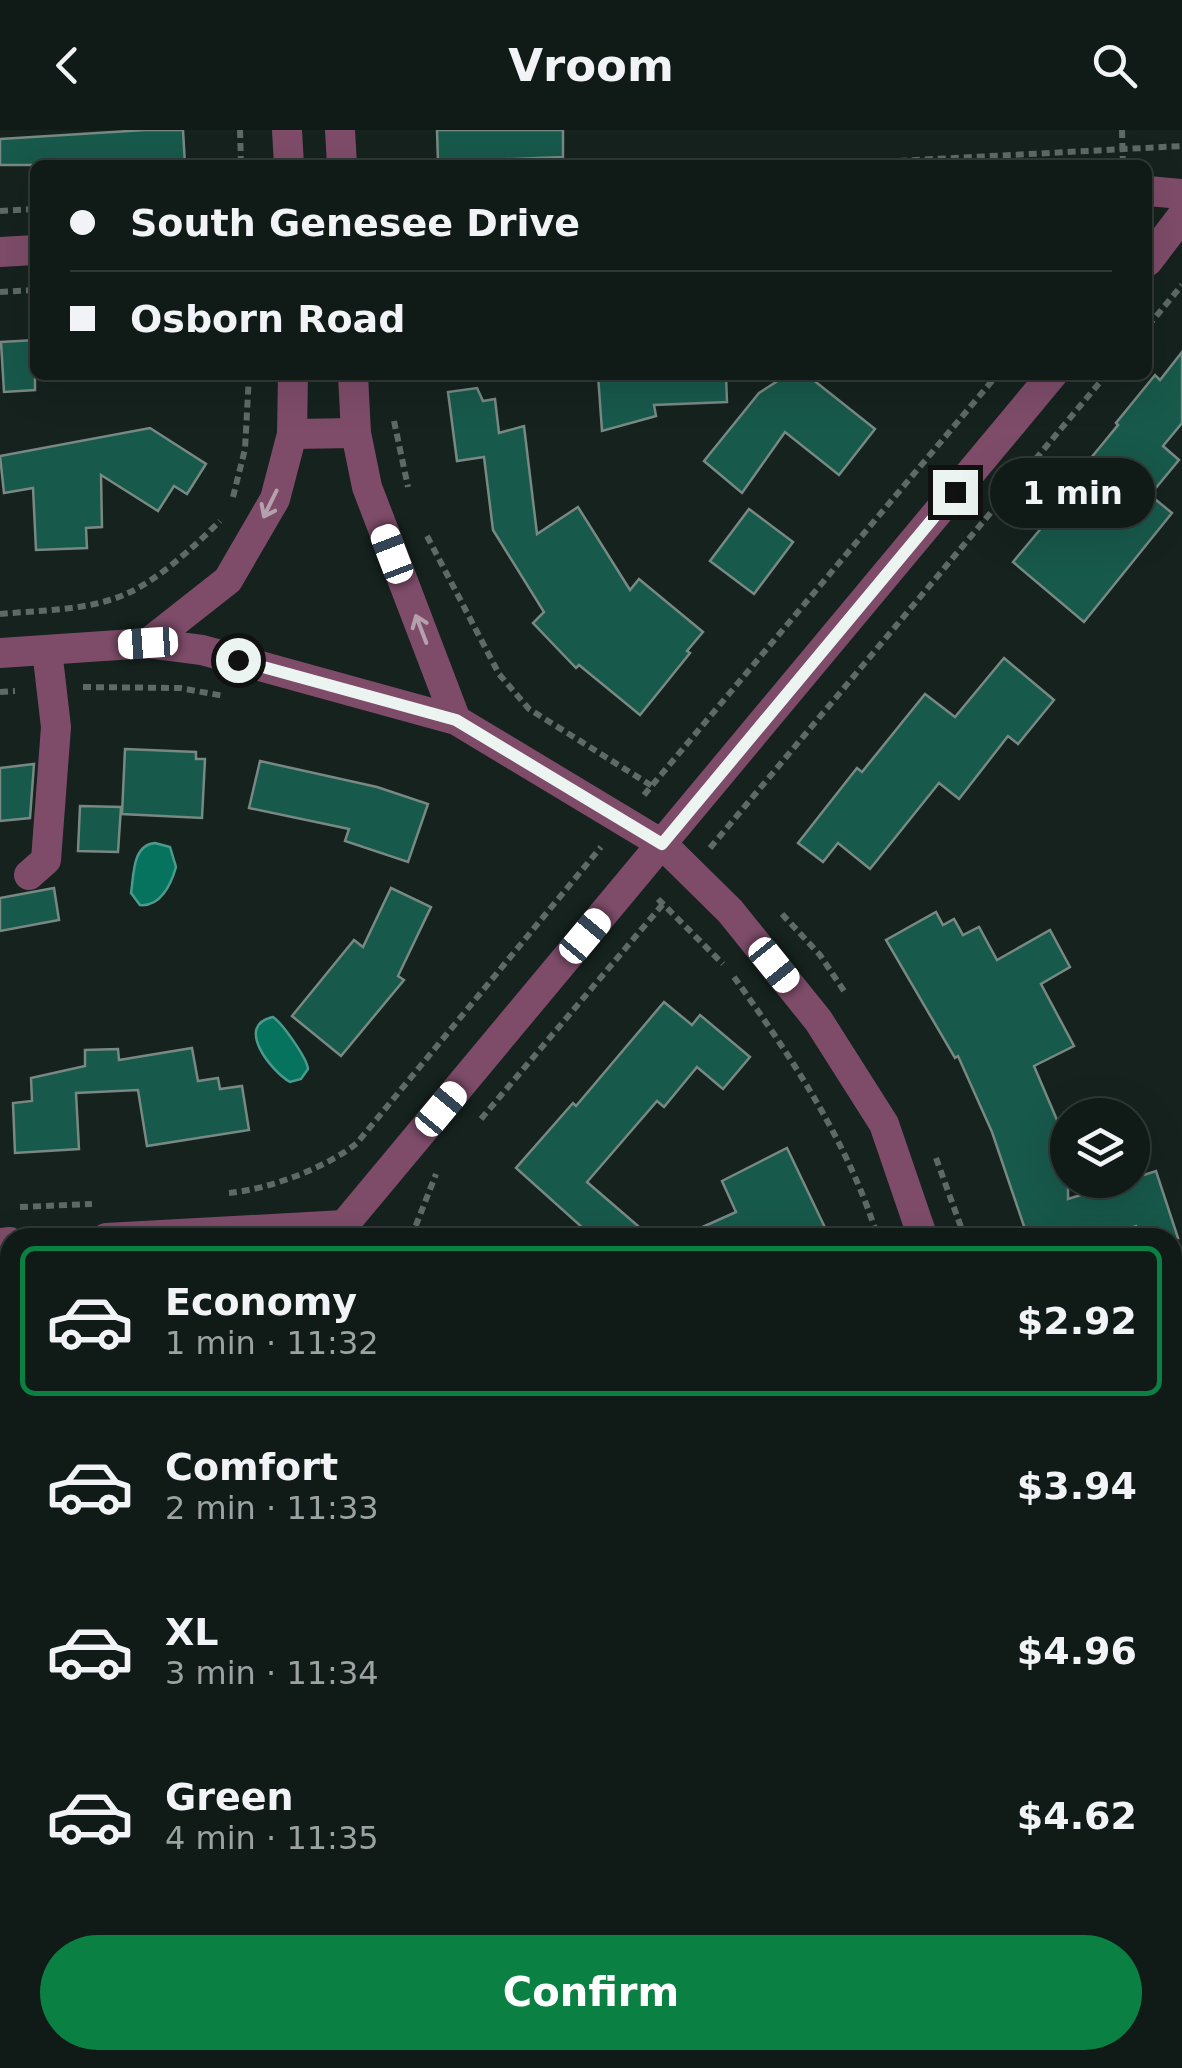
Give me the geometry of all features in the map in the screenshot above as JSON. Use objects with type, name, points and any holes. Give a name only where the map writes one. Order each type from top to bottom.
[{"type":"street","points":[[287,130],[289,160]]},
{"type":"street","points":[[340,130],[342,160]]},
{"type":"street","points":[[1152,191],[1182,194]]},
{"type":"street","points":[[1152,256],[1182,216]]},
{"type":"street","points":[[0,252],[30,250]]},
{"type":"street","points":[[148,643],[228,580],[275,499],[292,434],[292,380]]},
{"type":"street","points":[[353,380],[356,433],[366,487],[456,720]]},
{"type":"street","points":[[348,1228],[1048,380]]},
{"type":"street","points":[[292,434],[356,433]]},
{"type":"street","points":[[0,652],[148,643],[202,650],[456,720],[662,844],[730,910],[827,1034],[884,1124],[920,1228]]},
{"type":"street","points":[[29,874],[46,860],[56,727],[46,650]]},
{"type":"path","points":[[240,130],[241,160]]},
{"type":"path","points":[[1122,130],[1123,160]]},
{"type":"path","points":[[910,160],[1182,146]]},
{"type":"path","points":[[0,211],[30,209]]},
{"type":"path","points":[[1152,321],[1182,285]]},
{"type":"path","points":[[0,292],[30,290]]},
{"type":"path","points":[[0,614],[83,605],[126,594],[191,550],[220,521],[235,492],[245,449],[250,380]]},
{"type":"path","points":[[219,1194],[238,1192],[308,1170],[339,1158],[357,1143],[622,820],[994,380]]},
{"type":"path","points":[[469,1124],[486,1116],[1102,380]]},
{"type":"path","points":[[0,692],[51,687],[180,688],[233,697]]},
{"type":"path","points":[[583,839],[634,878],[726,966],[783,1046],[826,1118],[875,1228]]},
{"type":"path","points":[[415,1228],[442,1165]]},
{"type":"path","points":[[18,1207],[106,1203]]},
{"type":"shaded area","points":[[155,843],[170,847],[176,867],[159,899],[140,905],[131,893],[136,862],[142,849]]},
{"type":"shaded area","points":[[273,1017],[307,1064],[301,1079],[290,1082],[282,1076],[260,1048],[257,1029]]},
{"type":"building","points":[[183,130],[185,160],[30,160],[30,165],[0,165],[0,139]]},
{"type":"building","points":[[437,130],[563,130],[563,157],[438,160]]},
{"type":"building","points":[[30,340],[30,380],[35,380],[35,390],[4,392],[1,342]]},
{"type":"building","points":[[1182,352],[1182,423],[1163,446],[1179,460],[1150,495],[1172,513],[1084,622],[1013,562],[1068,496],[1063,492],[1116,423],[1155,375],[1160,380]]},
{"type":"building","points":[[598,380],[726,380],[727,402],[654,405],[656,416],[602,431]]},
{"type":"building","points":[[779,380],[813,380],[875,429],[839,475],[785,432],[742,493],[704,461],[759,393]]},
{"type":"building","points":[[477,388],[483,401],[495,399],[499,433],[524,426],[537,534],[578,507],[630,590],[639,579],[703,632],[640,715],[579,665],[576,668],[533,623],[544,612],[493,530],[484,457],[457,461],[448,392]]},
{"type":"building","points":[[150,428],[206,464],[187,494],[174,486],[158,511],[101,475],[102,527],[86,528],[87,548],[36,550],[33,488],[4,493],[0,456]]},
{"type":"building","points":[[749,509],[793,542],[754,594],[710,561]]},
{"type":"building","points":[[1004,658],[1054,700],[1018,744],[1008,736],[959,799],[939,783],[870,869],[838,843],[823,862],[798,843],[857,768],[862,772],[925,694],[955,717]]},
{"type":"building","points":[[125,749],[196,752],[196,759],[205,759],[202,818],[122,814]]},
{"type":"building","points":[[260,761],[377,787],[428,804],[408,862],[345,841],[349,829],[249,808]]},
{"type":"building","points":[[34,764],[30,818],[0,821],[0,768]]},
{"type":"building","points":[[80,806],[121,807],[118,852],[78,851]]},
{"type":"building","points":[[54,888],[59,920],[0,931],[0,898]]},
{"type":"building","points":[[391,888],[431,907],[398,976],[404,980],[341,1056],[292,1016],[354,940],[363,947]]},
{"type":"building","points":[[936,912],[943,925],[954,919],[963,935],[979,927],[997,960],[1050,930],[1070,967],[1041,984],[1074,1046],[1034,1066],[1050,1104],[1050,1198],[1150,1198],[1150,1173],[1156,1171],[1175,1228],[1025,1228],[992,1132],[958,1056],[955,1058],[886,940]]},
{"type":"building","points":[[664,1002],[692,1025],[700,1015],[750,1057],[723,1089],[697,1067],[664,1107],[657,1101],[587,1182],[640,1228],[583,1228],[516,1168],[573,1103],[576,1106]]},
{"type":"building","points":[[192,1048],[198,1081],[218,1078],[220,1089],[242,1086],[249,1130],[147,1146],[138,1090],[76,1093],[79,1149],[15,1153],[13,1103],[32,1101],[31,1078],[85,1066],[85,1050],[118,1049],[119,1060]]},
{"type":"building","points":[[787,1148],[825,1228],[700,1228],[736,1212],[722,1181]]},
{"type":"route","points":[[238,660],[456,720],[662,844],[955,492]]}]
